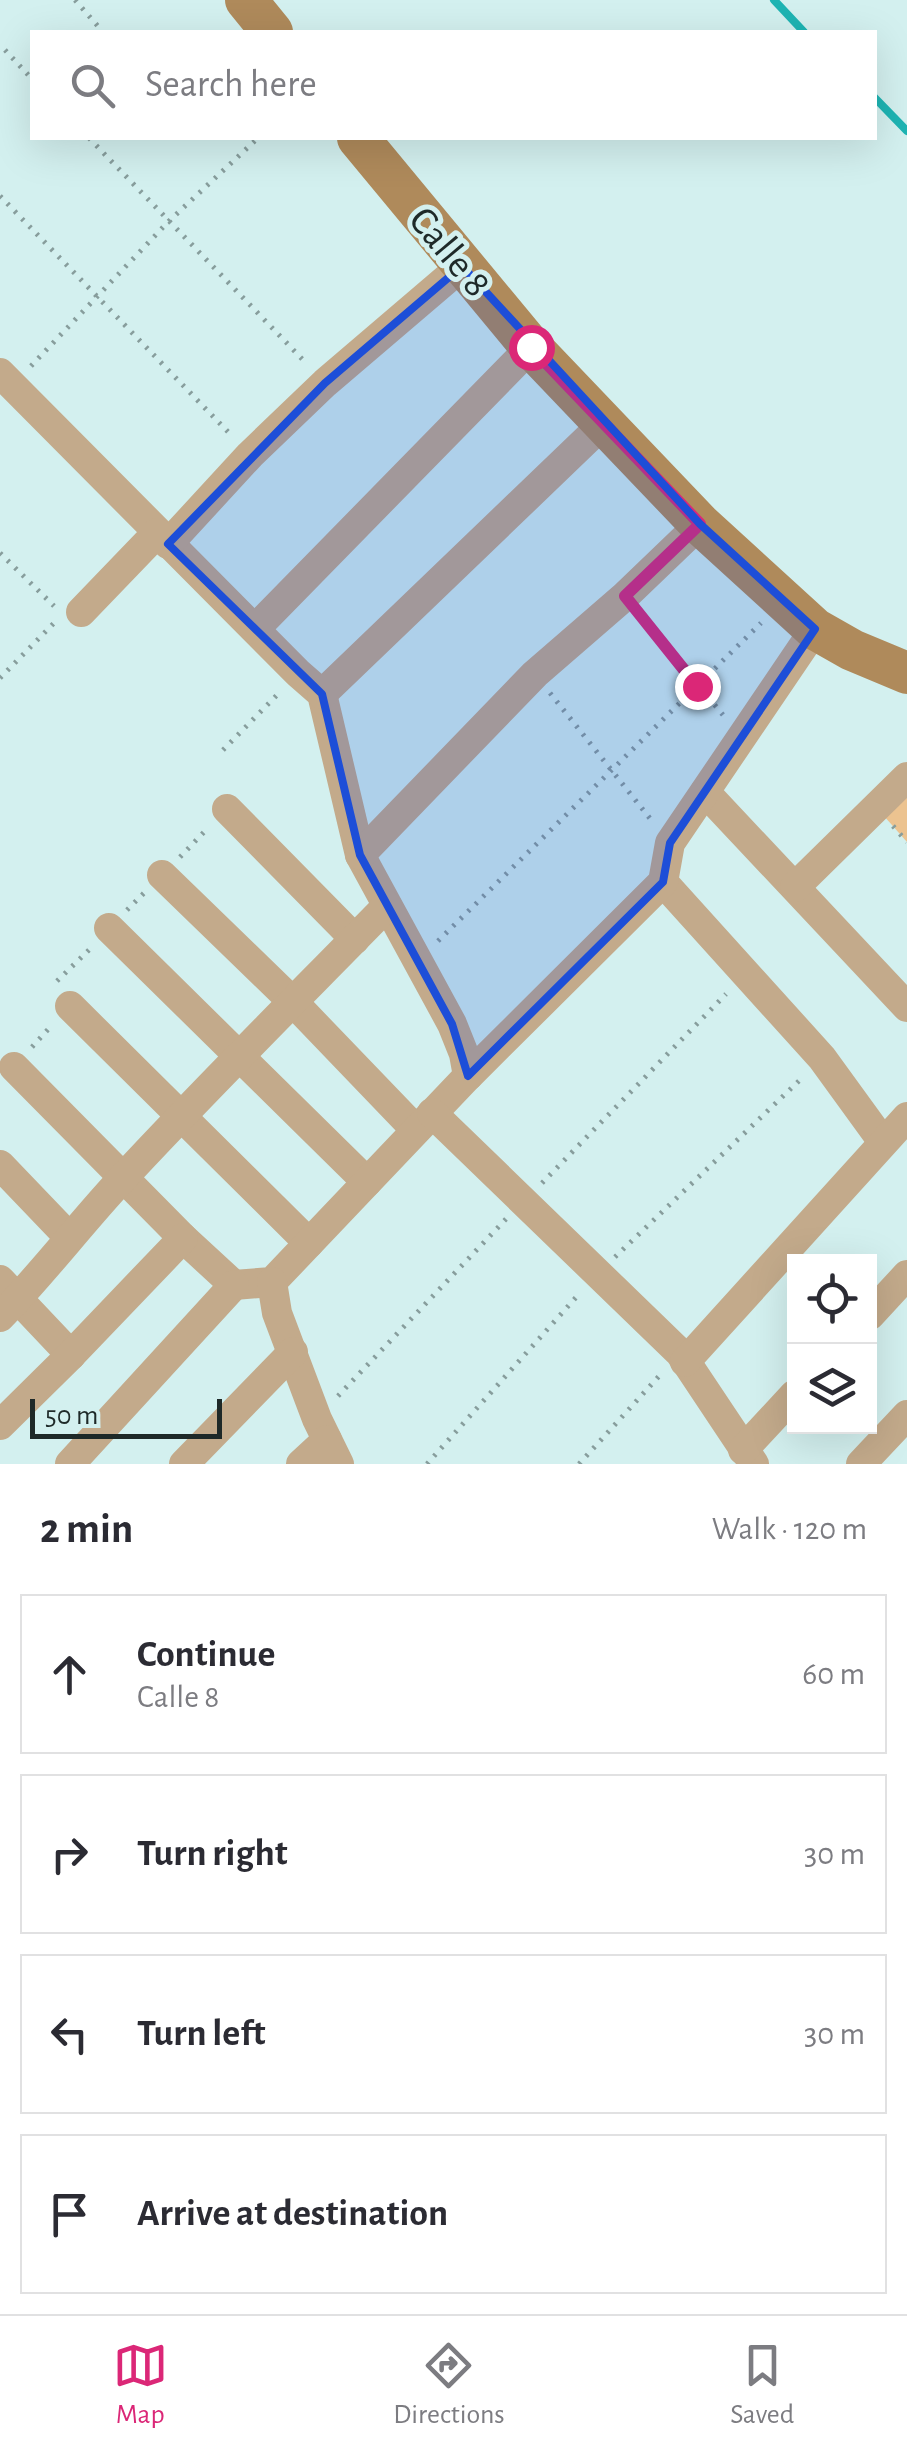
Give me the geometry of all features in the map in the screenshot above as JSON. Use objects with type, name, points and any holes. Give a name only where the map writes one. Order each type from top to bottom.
[{"type":"street","points":[[246,0],[270,30]]},
{"type":"street","name":"Calle 8","points":[[360,140],[531,347],[700,524],[815,630],[907,673]]},
{"type":"street","points":[[82,612],[325,383],[462,266]]},
{"type":"street","points":[[255,628],[531,347]]},
{"type":"street","points":[[6,380],[322,694],[360,856],[452,1024],[468,1076]]},
{"type":"street","points":[[322,694],[603,424]]},
{"type":"street","points":[[360,856],[536,674],[700,524]]},
{"type":"street","points":[[14,1067],[182,1238],[234,1284],[272,1282],[468,1076],[662,882],[670,842],[815,630]]},
{"type":"street","points":[[794,887],[907,776]]},
{"type":"street","points":[[705,792],[907,1008]]},
{"type":"street","points":[[226,810],[355,939]]},
{"type":"street","points":[[162,875],[294,1003],[682,1357],[747,1459],[787,1405]]},
{"type":"street","points":[[662,882],[822,1058],[883,1142]]},
{"type":"street","points":[[71,1354],[6,1299],[387,906]]},
{"type":"street","points":[[110,928],[367,1182]]},
{"type":"street","points":[[60,997],[309,1243]]},
{"type":"street","points":[[682,1357],[907,1117]]},
{"type":"street","points":[[0,1166],[69,1237]]},
{"type":"street","points":[[0,1425],[182,1238]]},
{"type":"street","points":[[877,1307],[907,1275]]},
{"type":"street","points":[[272,1282],[277,1314],[333,1452],[302,1464]]},
{"type":"street","points":[[70,1464],[234,1284]]},
{"type":"street","points":[[184,1464],[293,1352]]},
{"type":"street","points":[[861,1464],[907,1415]]},
{"type":"path","points":[[75,0],[101,30]]},
{"type":"path","points":[[5,50],[30,77]]},
{"type":"path","points":[[91,140],[325,383]]},
{"type":"path","points":[[6,380],[256,140]]},
{"type":"path","points":[[0,196],[250,456]]},
{"type":"path","points":[[0,553],[63,615],[0,678]]},
{"type":"path","points":[[625,596],[741,736]]},
{"type":"path","points":[[418,961],[783,601]]},
{"type":"path","points":[[223,750],[298,673]]},
{"type":"path","points":[[536,674],[670,842]]},
{"type":"path","points":[[14,1067],[110,928]]},
{"type":"path","points":[[578,1464],[682,1357]]},
{"type":"highlighted area","points":[[462,266],[700,524],[815,629],[670,843],[663,882],[468,1076],[452,1024],[360,855],[322,694],[168,544],[325,383]]},
{"type":"shaded area","points":[[907,777],[907,842],[876,807]]},
{"type":"waterway","points":[[774,0],[802,30]]},
{"type":"waterway","points":[[877,100],[907,131]]},
{"type":"route","points":[[531,347],[700,524],[625,596],[697,686]]}]
